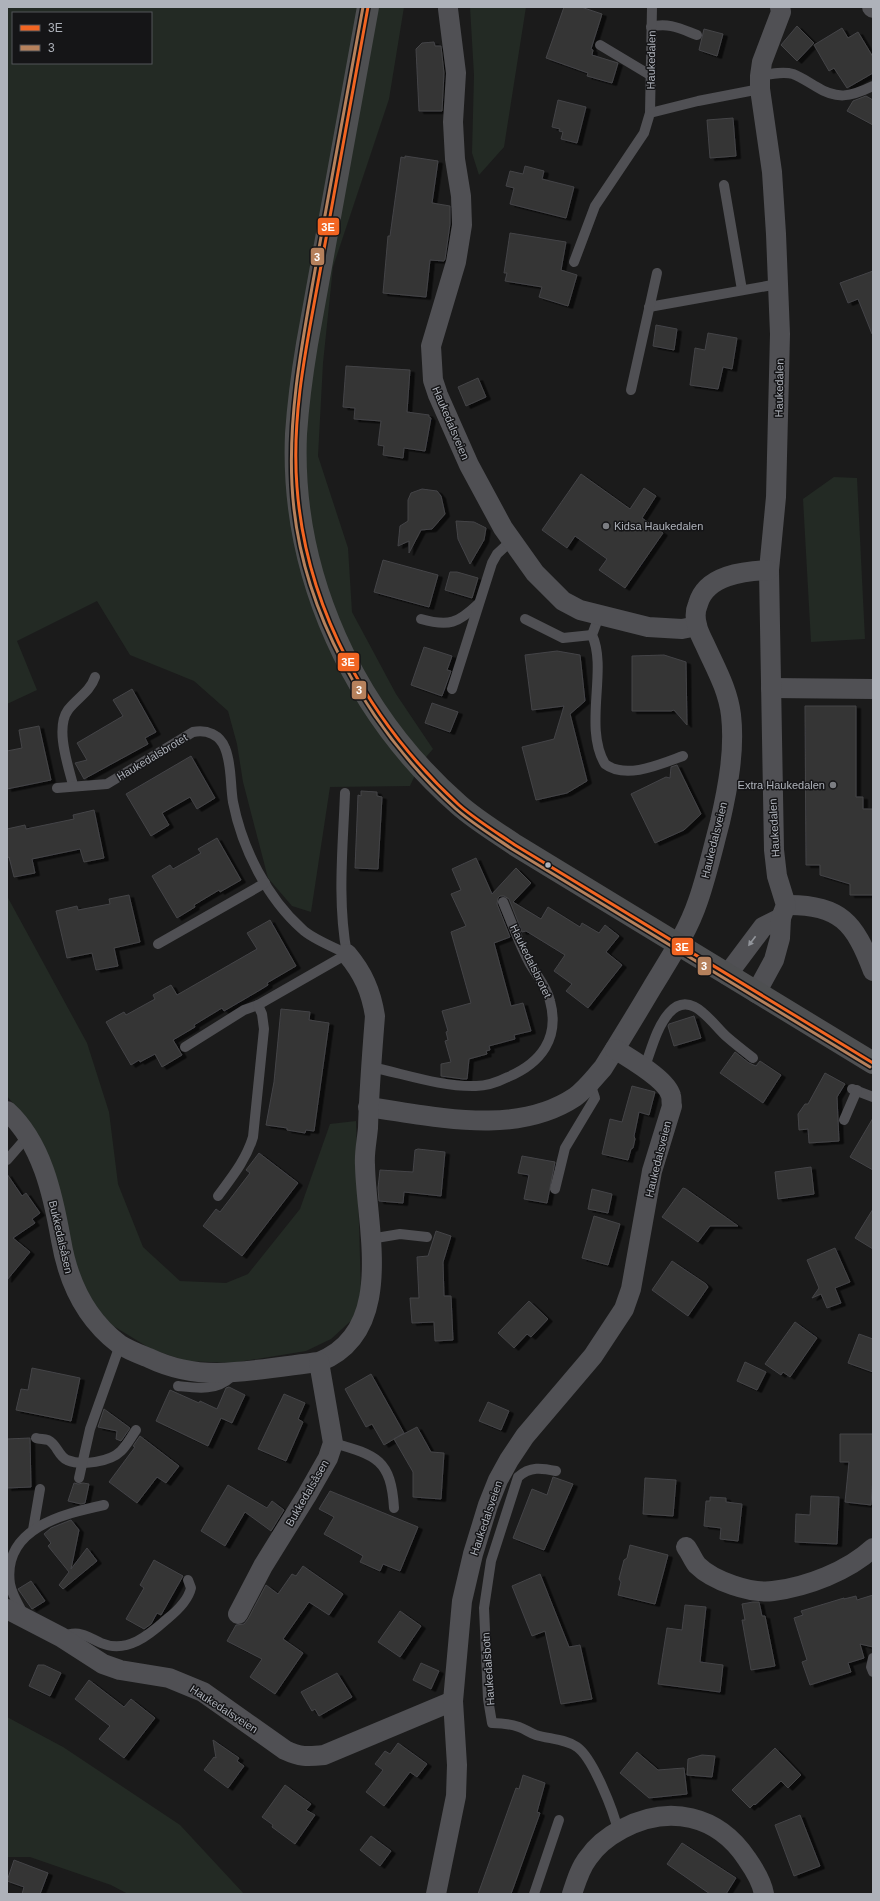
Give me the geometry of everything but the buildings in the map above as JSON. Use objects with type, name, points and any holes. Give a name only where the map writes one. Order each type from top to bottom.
[{"type":"main road","points":[[368,7],[306,344],[299,395],[296,435],[298,497],[302,527],[318,591],[328,621],[342,651],[368,699],[390,731],[434,781],[460,805],[498,834],[726,975],[873,1063]]},
{"type":"street","name":"Haukedalsveien","points":[[448,9],[456,73],[453,122],[455,159],[461,196],[462,225],[456,262],[431,346],[433,380],[469,466],[488,502],[511,541],[535,573],[563,601],[580,610],[599,616],[648,627],[682,629],[697,626]]},
{"type":"street","name":"Haukedalen","points":[[756,993],[774,960],[780,938],[783,912],[774,850],[769,570],[776,497],[780,334],[772,172],[760,83],[762,62],[785,9]]},
{"type":"street","name":"Haukedalsveien","points":[[436,1894],[456,1796],[457,1765],[453,1701],[462,1602],[473,1554],[488,1505],[498,1480],[509,1460],[526,1436],[593,1356],[611,1332],[624,1309],[631,1289],[652,1171],[672,1106],[671,1096],[666,1088],[644,1069],[615,1049],[688,926],[709,867],[724,805],[731,757],[731,712],[726,691],[697,626],[695,612],[698,602],[711,585],[732,575],[750,571],[769,570]]},
{"type":"street","points":[[771,688],[873,689]]},
{"type":"street","points":[[726,975],[763,926],[783,912],[813,906],[826,910],[847,923],[860,938],[873,971]]},
{"type":"street","name":"Haukedalsbrotet","points":[[347,954],[367,983],[375,1016],[368,1108]]},
{"type":"street","points":[[368,1108],[459,1119],[490,1120],[517,1118],[541,1113],[560,1106],[576,1096],[590,1083],[615,1049]]},
{"type":"street","name":"Bukkedalsåsen","points":[[7,1111],[27,1137],[39,1160],[48,1184],[63,1252],[72,1282],[92,1317],[103,1330],[120,1344],[158,1362],[198,1372],[232,1372],[319,1362],[329,1358],[345,1346],[360,1326],[370,1299],[372,1281],[364,1164],[368,1108]]},
{"type":"street","points":[[319,1362],[333,1443]]},
{"type":"street","name":"Bukkedalsåsen","points":[[238,1614],[263,1566],[325,1464],[333,1443]]},
{"type":"street","points":[[686,1547],[697,1564],[718,1580],[753,1591],[773,1591],[820,1579],[855,1562],[873,1548]]},
{"type":"street","name":"Haukedalsveien","points":[[7,1609],[61,1637],[103,1664],[120,1670],[169,1678],[203,1692],[284,1750],[297,1756],[309,1757],[324,1755],[453,1701]]},
{"type":"street","points":[[572,1894],[587,1858],[601,1844],[618,1831],[646,1819],[664,1815],[687,1816],[709,1823],[725,1833],[742,1851],[753,1869],[764,1894]]},
{"type":"lane","name":"Haukedalen","points":[[574,262],[595,206],[644,132],[650,113],[652,7]]},
{"type":"lane","points":[[652,27],[666,25],[697,35]]},
{"type":"lane","points":[[600,45],[650,75]]},
{"type":"lane","points":[[650,113],[760,83],[780,73],[793,74],[833,95],[842,96],[860,93],[873,86]]},
{"type":"lane","points":[[724,185],[742,290]]},
{"type":"lane","points":[[631,390],[657,273]]},
{"type":"lane","points":[[649,307],[778,284]]},
{"type":"lane","points":[[452,689],[497,554],[511,541]]},
{"type":"lane","points":[[421,619],[438,624],[450,623],[468,613],[480,602]]},
{"type":"lane","points":[[599,616],[592,635],[597,646],[596,701],[598,744],[605,764],[625,771],[657,765],[683,756]]},
{"type":"lane","points":[[525,619],[563,638],[592,635]]},
{"type":"lane","points":[[73,785],[66,758],[63,721],[68,710],[93,684],[95,677]]},
{"type":"lane","name":"Haukedalsbrotet","points":[[57,788],[73,785],[106,784],[193,732],[201,730],[209,732],[218,738],[225,747],[229,763],[233,802],[241,830],[250,854],[265,883],[290,917],[303,930],[347,954]]},
{"type":"lane","points":[[185,1047],[238,1014],[258,1005],[347,954],[342,928],[341,900],[345,793]]},
{"type":"lane","points":[[158,944],[265,883]]},
{"type":"lane","name":"Haukedalsbrotet","points":[[371,1067],[446,1083],[476,1086],[495,1083],[512,1075],[528,1067],[541,1055],[548,1042],[552,1029],[550,1000],[521,945],[503,902]]},
{"type":"lane","points":[[218,1196],[240,1167],[249,1152],[253,1137],[264,1029],[262,1014],[258,1005]]},
{"type":"lane","points":[[644,1069],[663,1021],[669,1012],[682,1005],[697,1007],[726,1036],[753,1058]]},
{"type":"lane","points":[[555,1189],[565,1148],[595,1098],[590,1083]]},
{"type":"lane","points":[[844,1120],[854,1090],[873,1097]]},
{"type":"lane","points":[[7,1160],[27,1137]]},
{"type":"lane","points":[[370,1240],[400,1234],[427,1237]]},
{"type":"lane","points":[[79,1478],[90,1429],[120,1344]]},
{"type":"lane","points":[[178,1386],[205,1389],[226,1381],[231,1377],[232,1372]]},
{"type":"lane","points":[[36,1438],[49,1440],[62,1456],[68,1460],[82,1463],[114,1456],[121,1451],[136,1430]]},
{"type":"lane","points":[[333,1443],[363,1451],[375,1458],[382,1465],[393,1487],[394,1508]]},
{"type":"lane","name":"Haukedalsbotn","points":[[556,1471],[536,1468],[523,1473],[518,1477],[491,1561],[484,1608],[488,1699],[492,1723],[513,1725],[535,1734],[577,1746],[588,1760],[603,1789],[616,1819],[618,1831]]},
{"type":"lane","points":[[33,1530],[40,1489]]},
{"type":"lane","points":[[25,1618],[10,1586],[9,1569],[13,1555],[21,1540],[33,1530],[69,1513],[104,1505]]},
{"type":"lane","points":[[61,1637],[79,1633],[103,1644],[114,1646],[136,1642],[149,1635],[186,1600],[191,1588],[188,1580]]},
{"type":"lane","points":[[873,1658],[870,1668],[873,1672]]},
{"type":"lane","points":[[534,1894],[559,1820]]},
{"type":"shaded area","points":[[7,7],[404,7],[389,99],[333,267],[323,363],[318,456],[348,548],[352,612],[396,694],[433,749],[420,764],[410,786],[330,787],[311,912],[292,906],[268,878],[243,782],[237,744],[228,711],[194,681],[130,655],[97,601],[17,641],[37,690],[7,704]]},
{"type":"shaded area","points":[[470,7],[526,7],[504,147],[479,175],[472,153],[474,75]]},
{"type":"shaded area","points":[[834,477],[857,478],[865,639],[811,642],[803,499]]},
{"type":"shaded area","points":[[7,896],[87,1043],[109,1112],[118,1184],[143,1247],[180,1281],[226,1283],[248,1274],[300,1209],[330,1124],[356,1121],[361,1293],[354,1318],[331,1339],[306,1351],[232,1363],[186,1361],[151,1349],[102,1319],[76,1271],[38,1134],[7,1096]]},
{"type":"shaded area","points":[[7,1717],[63,1747],[180,1825],[244,1894],[128,1894],[111,1885],[30,1857],[7,1857]]},
{"type":"transit line","name":"3","points":[[363,7],[302,343],[292,428],[291,456],[292,485],[297,531],[308,576],[323,620],[343,662],[367,703],[394,741],[424,777],[469,820],[512,849],[870,1067]]},
{"type":"transit line","name":"3E","points":[[368,7],[306,348],[296,431],[297,487],[303,532],[313,576],[328,619],[348,661],[371,700],[397,737],[427,773],[472,816],[515,845],[873,1063]]},
{"type":"place","name":"Kidsa Haukedalen","points":[[606,526]]},
{"type":"place","name":"Extra Haukedalen","points":[[833,785]]}]
